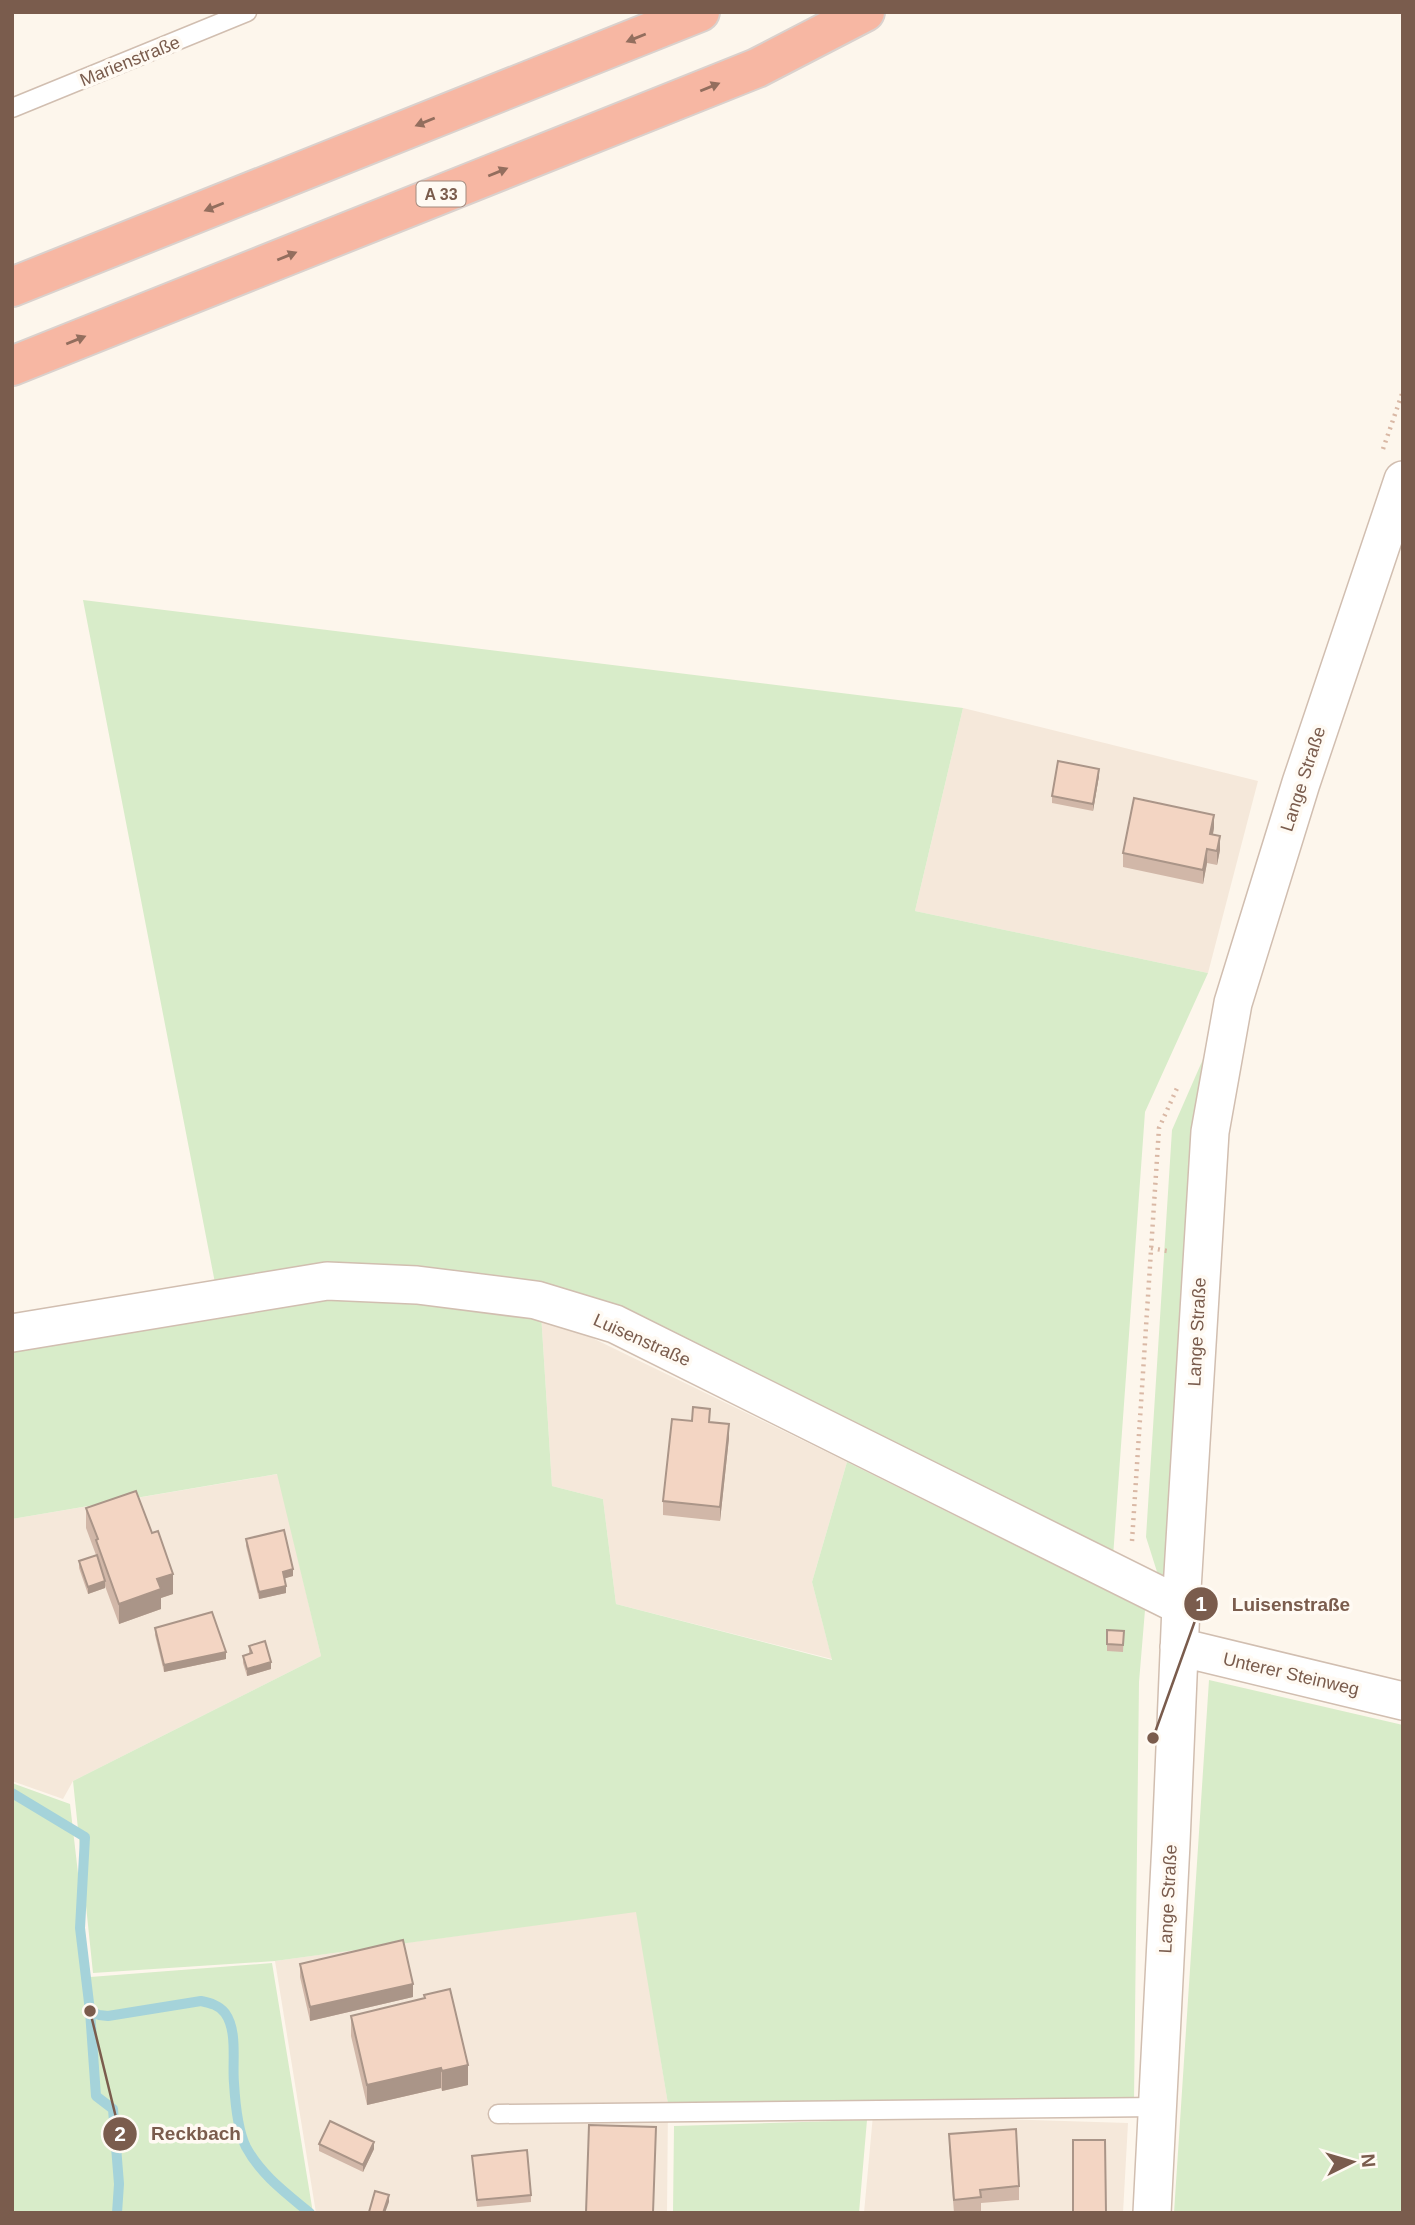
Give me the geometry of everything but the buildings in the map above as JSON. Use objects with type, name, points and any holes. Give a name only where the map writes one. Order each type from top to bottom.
[{"type":"highway","points":[[12,287],[699,12]]},
{"type":"highway","name":"A 33","points":[[12,366],[757,68],[866,12]]},
{"type":"street","name":"Lange Straße","points":[[1152,2213],[1181,1606],[1210,1132],[1233,1003],[1305,771],[1403,480]]},
{"type":"street","name":"Luisenstraße","points":[[12,1333],[327,1281],[416,1284],[537,1300],[615,1324],[1181,1606]]},
{"type":"street","name":"Unterer Steinweg","points":[[1180,1647],[1403,1700]]},
{"type":"lane","name":"Marienstraße","points":[[12,108],[247,12]]},
{"type":"lane","points":[[498,2114],[1158,2107]]},
{"type":"shaded area","points":[[963,708],[1258,781],[1208,973],[915,911]]},
{"type":"shaded area","points":[[541,1313],[847,1462],[812,1582],[832,1659],[616,1604],[603,1499],[552,1486]]},
{"type":"shaded area","points":[[278,1474],[321,1656],[73,1781],[63,1799],[12,1781],[12,1519]]},
{"type":"shaded area","points":[[637,1911],[668,2104],[667,2213],[316,2213],[275,1961]]},
{"type":"shaded area","points":[[873,2115],[1128,2123],[1123,2213],[864,2213]]},
{"type":"green space","points":[[83,600],[963,708],[915,911],[1208,973],[1145,1112],[1113,1557],[633,1320],[215,1283]]},
{"type":"green space","points":[[1214,1034],[1168,1576],[1158,1575],[1146,1537],[1172,1130]]},
{"type":"green space","points":[[325,1294],[541,1313],[552,1486],[603,1499],[616,1604],[832,1660],[812,1582],[847,1462],[1145,1610],[1139,1682],[1134,2100],[668,2104],[636,1912],[275,1961],[93,1973],[73,1781],[321,1656],[277,1474],[12,1519],[12,1345]]},
{"type":"green space","points":[[1209,1680],[1403,1725],[1403,2213],[1174,2213]]},
{"type":"green space","points":[[12,1783],[70,1804],[90,1977],[272,1963],[313,2213],[12,2213]]},
{"type":"green space","points":[[867,2120],[859,2213],[673,2213],[674,2126]]},
{"type":"waterway","points":[[12,1793],[85,1837],[80,1928],[96,2096],[113,2109],[119,2184],[117,2213]]},
{"type":"waterway","points":[[90,2011],[108,2016],[201,2001],[223,2010],[232,2029],[236,2107],[246,2147],[267,2175],[310,2213]]},
{"type":"place","name":"Luisenstraße","points":[[1153,1738]]},
{"type":"place","name":"Reckbach","points":[[90,2011]]}]
